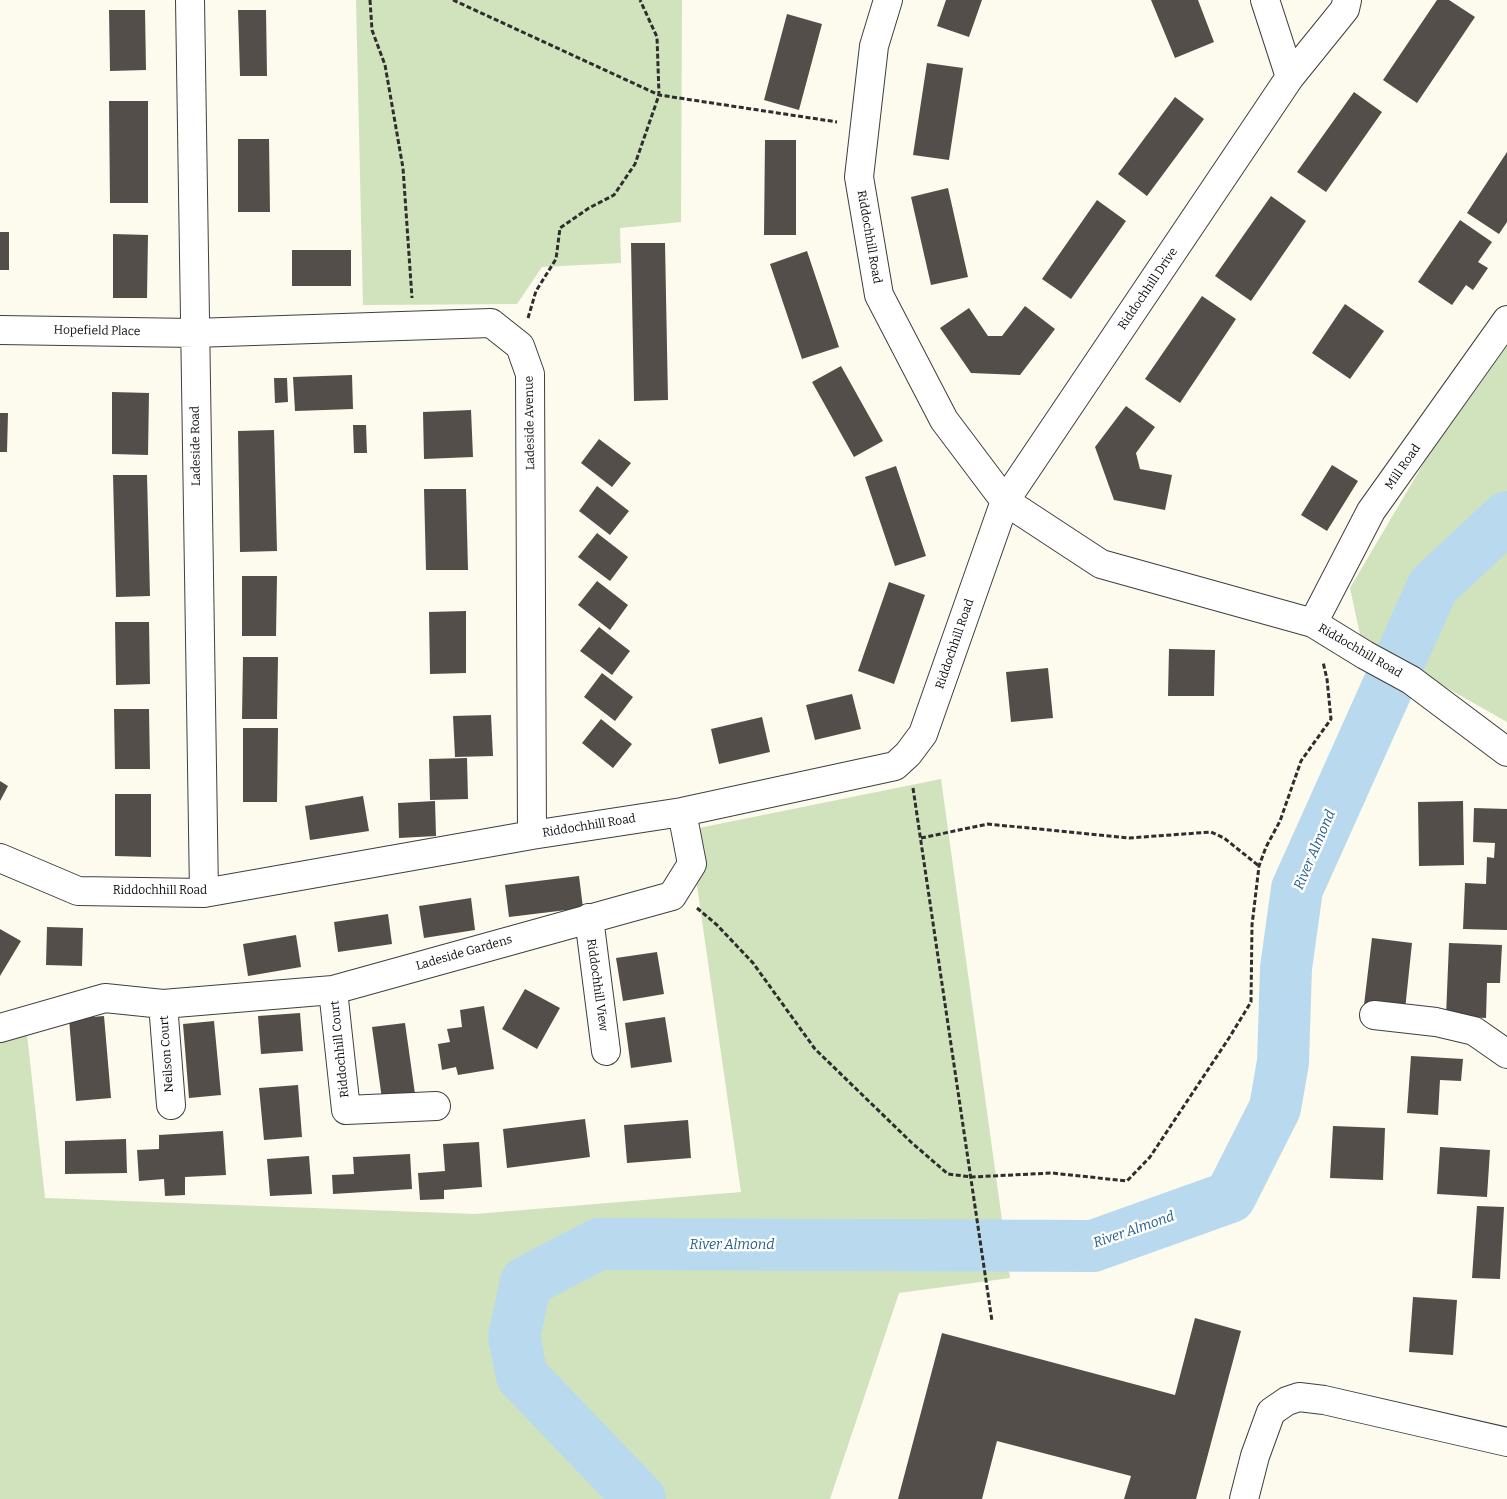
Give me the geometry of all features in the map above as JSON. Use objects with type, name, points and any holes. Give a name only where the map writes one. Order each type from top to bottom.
[{"type":"street","name":"Ladeside Road","points":[[190,0],[204,893]]},
{"type":"street","name":"Riddochhill Road","points":[[888,0],[874,46],[859,177],[879,295],[944,420],[1005,501],[1101,564],[1312,623],[1411,680],[1507,752]]},
{"type":"street","points":[[1265,0],[1290,77]]},
{"type":"street","name":"Riddochhill Drive","points":[[1005,501],[1290,77],[1345,9],[1347,0]]},
{"type":"street","name":"Mill Road","points":[[1312,623],[1371,511],[1507,320]]},
{"type":"street","points":[[194,333],[491,323],[520,346]]},
{"type":"street","name":"Hopefield Place","points":[[0,330],[194,333]]},
{"type":"street","name":"Ladeside Avenue","points":[[520,346],[530,374],[532,835]]},
{"type":"street","name":"Riddochhill Road","points":[[0,858],[78,891],[204,893],[532,835],[682,812],[895,766],[908,754],[923,734],[1005,501]]},
{"type":"street","points":[[676,890],[692,864],[682,812]]},
{"type":"street","name":"Ladeside Gardens","points":[[0,1028],[105,998],[163,1004],[333,990],[672,896],[676,890]]},
{"type":"street","name":"Riddochhill View","points":[[588,918],[606,1051]]},
{"type":"street","name":"Riddochhill Court","points":[[333,990],[346,1110],[436,1106]]},
{"type":"street","name":"Neilson Court","points":[[163,1004],[171,1105]]},
{"type":"street","points":[[1374,1015],[1436,1022],[1474,1031],[1507,1054]]},
{"type":"street","points":[[1244,1499],[1255,1456],[1271,1412],[1287,1401],[1299,1397],[1324,1400],[1507,1442]]},
{"type":"path","points":[[370,0],[372,30],[385,65],[403,168],[414,326]]},
{"type":"path","points":[[453,0],[659,95],[865,126]]},
{"type":"path","points":[[520,346],[536,291],[556,259],[560,228],[589,208],[614,195],[635,164],[659,95],[657,37],[640,0]]},
{"type":"path","points":[[676,890],[717,925],[753,963],[815,1049],[912,1143],[948,1174],[972,1177],[1052,1173],[1127,1181],[1150,1157],[1251,1002],[1252,925],[1259,866],[1283,813],[1301,761],[1331,719],[1327,679],[1312,623]]},
{"type":"path","points":[[908,754],[972,1177],[985,1284],[992,1321]]},
{"type":"path","points":[[921,838],[988,824],[1129,838],[1211,832],[1224,838],[1259,866]]},
{"type":"green space","points":[[356,0],[682,0],[681,222],[620,228],[621,263],[542,267],[517,304],[363,305]]},
{"type":"green space","points":[[1507,342],[1507,722],[1361,639],[1350,588],[1432,449]]},
{"type":"green space","points":[[941,779],[1010,1278],[899,1293],[830,1499],[0,1499],[0,1024],[26,1025],[45,1198],[475,1214],[741,1192],[689,830]]},
{"type":"building","points":[[946,0],[982,0],[969,37],[937,26]]},
{"type":"building","points":[[1151,0],[1198,0],[1214,42],[1175,58]]},
{"type":"building","points":[[1437,0],[1449,0],[1475,17],[1417,103],[1383,80]]},
{"type":"building","points":[[109,10],[145,10],[146,70],[110,71]]},
{"type":"building","points":[[238,10],[266,10],[267,76],[240,76]]},
{"type":"building","points":[[787,14],[822,24],[799,110],[764,100]]},
{"type":"building","points":[[927,63],[963,68],[949,160],[913,155]]},
{"type":"building","points":[[1354,92],[1382,112],[1326,192],[1297,172]]},
{"type":"building","points":[[1175,97],[1204,119],[1147,196],[1118,174]]},
{"type":"building","points":[[109,101],[148,101],[148,203],[110,203]]},
{"type":"building","points":[[238,139],[269,139],[270,212],[238,212]]},
{"type":"building","points":[[765,140],[796,140],[796,235],[764,235]]},
{"type":"building","points":[[1507,152],[1507,222],[1499,234],[1467,213]]},
{"type":"building","points":[[948,188],[968,277],[931,285],[911,197]]},
{"type":"building","points":[[1271,196],[1306,221],[1251,301],[1215,276]]},
{"type":"building","points":[[1097,200],[1126,221],[1071,299],[1042,279]]},
{"type":"building","points":[[1460,220],[1492,242],[1478,262],[1488,268],[1473,290],[1466,285],[1452,305],[1418,282]]},
{"type":"building","points":[[0,232],[9,232],[9,270],[0,270]]},
{"type":"building","points":[[113,234],[148,235],[147,298],[113,298]]},
{"type":"building","points":[[631,243],[665,243],[668,400],[634,401]]},
{"type":"building","points":[[292,250],[351,250],[351,286],[292,286]]},
{"type":"building","points":[[807,251],[839,347],[802,359],[770,264]]},
{"type":"building","points":[[1202,296],[1236,319],[1180,403],[1145,379]]},
{"type":"building","points":[[1345,304],[1384,331],[1350,379],[1312,353]]},
{"type":"building","points":[[1025,306],[1055,329],[1020,375],[971,373],[940,328],[969,308],[988,336],[1002,336]]},
{"type":"building","points":[[841,366],[883,441],[854,457],[812,382]]},
{"type":"building","points":[[352,375],[353,409],[295,411],[293,377]]},
{"type":"building","points":[[274,378],[287,378],[288,402],[275,403]]},
{"type":"building","points":[[112,392],[149,393],[148,455],[112,454]]},
{"type":"building","points":[[1126,406],[1155,427],[1136,453],[1140,469],[1172,475],[1165,510],[1114,500],[1095,447]]},
{"type":"building","points":[[471,410],[473,457],[424,459],[423,412]]},
{"type":"building","points":[[0,413],[8,413],[7,452],[0,452]]},
{"type":"building","points":[[353,425],[366,425],[367,453],[354,453]]},
{"type":"building","points":[[274,430],[277,551],[240,552],[238,431]]},
{"type":"building","points":[[599,439],[631,463],[612,487],[581,463]]},
{"type":"building","points":[[1332,465],[1358,481],[1327,531],[1301,515]]},
{"type":"building","points":[[896,466],[926,556],[895,566],[865,477]]},
{"type":"building","points":[[113,475],[147,475],[150,596],[116,597]]},
{"type":"building","points":[[597,486],[629,511],[610,535],[579,511]]},
{"type":"building","points":[[424,489],[466,489],[468,570],[426,570]]},
{"type":"building","points":[[597,533],[628,557],[610,581],[578,557]]},
{"type":"building","points":[[242,576],[277,576],[276,636],[242,636]]},
{"type":"building","points":[[597,581],[628,605],[610,630],[578,605]]},
{"type":"building","points":[[889,582],[925,595],[894,684],[858,671]]},
{"type":"building","points":[[466,611],[466,673],[430,674],[429,612]]},
{"type":"building","points":[[115,622],[149,622],[150,684],[116,685]]},
{"type":"building","points":[[599,627],[630,651],[612,675],[580,651]]},
{"type":"building","points":[[1169,649],[1215,650],[1214,696],[1168,696]]},
{"type":"building","points":[[243,657],[278,657],[277,719],[242,719]]},
{"type":"building","points":[[1048,668],[1053,718],[1011,722],[1006,672]]},
{"type":"building","points":[[602,673],[633,697],[615,721],[584,697]]},
{"type":"building","points":[[852,694],[861,729],[815,740],[806,705]]},
{"type":"building","points":[[114,709],[149,709],[150,769],[115,769]]},
{"type":"building","points":[[491,715],[493,756],[455,757],[453,716]]},
{"type":"building","points":[[762,717],[770,752],[719,764],[711,729]]},
{"type":"building","points":[[601,719],[632,744],[613,768],[582,743]]},
{"type":"building","points":[[243,728],[278,728],[277,802],[243,802]]},
{"type":"building","points":[[467,758],[468,799],[430,800],[429,759]]},
{"type":"building","points":[[0,781],[8,786],[0,801]]},
{"type":"building","points":[[115,794],[151,794],[151,857],[115,856]]},
{"type":"building","points":[[363,796],[369,831],[310,840],[305,806]]},
{"type":"building","points":[[435,801],[436,836],[399,838],[398,803]]},
{"type":"building","points":[[1463,801],[1464,865],[1419,866],[1418,802]]},
{"type":"building","points":[[1474,808],[1507,809],[1507,930],[1463,929],[1465,883],[1486,884],[1487,857],[1494,858],[1495,843],[1473,842]]},
{"type":"building","points":[[579,876],[583,908],[509,917],[505,885]]},
{"type":"building","points":[[471,898],[475,930],[424,938],[419,906]]},
{"type":"building","points":[[388,914],[392,944],[338,952],[334,922]]},
{"type":"building","points":[[47,927],[83,928],[82,966],[46,965]]},
{"type":"building","points":[[0,929],[21,941],[0,976]]},
{"type":"building","points":[[296,935],[301,967],[248,976],[243,944]]},
{"type":"building","points":[[1372,938],[1412,943],[1405,1010],[1364,1005]]},
{"type":"building","points":[[1449,943],[1502,945],[1500,983],[1487,983],[1486,1018],[1446,1016]]},
{"type":"building","points":[[657,952],[664,994],[623,1001],[616,958]]},
{"type":"building","points":[[525,989],[560,1008],[537,1049],[502,1029]]},
{"type":"building","points":[[484,1006],[494,1069],[458,1075],[456,1067],[442,1070],[438,1044],[450,1042],[447,1029],[462,1027],[460,1010]]},
{"type":"building","points":[[300,1013],[303,1051],[261,1054],[258,1016]]},
{"type":"building","points":[[104,1016],[111,1098],[76,1101],[69,1019]]},
{"type":"building","points":[[665,1017],[672,1062],[631,1068],[625,1023]]},
{"type":"building","points":[[214,1021],[221,1095],[189,1098],[183,1024]]},
{"type":"building","points":[[405,1023],[415,1094],[382,1099],[372,1027]]},
{"type":"building","points":[[1411,1056],[1463,1059],[1461,1081],[1440,1080],[1438,1115],[1407,1113]]},
{"type":"building","points":[[298,1085],[302,1137],[264,1140],[259,1088]]},
{"type":"building","points":[[585,1119],[590,1157],[507,1168],[503,1129]]},
{"type":"building","points":[[688,1120],[691,1158],[627,1163],[624,1125]]},
{"type":"building","points":[[1333,1126],[1385,1128],[1383,1180],[1330,1178]]},
{"type":"building","points":[[223,1131],[226,1175],[185,1177],[185,1195],[165,1196],[164,1179],[139,1181],[137,1150],[159,1149],[159,1135]]},
{"type":"building","points":[[126,1139],[127,1173],[65,1174],[65,1141]]},
{"type":"building","points":[[479,1142],[482,1187],[444,1190],[444,1199],[420,1200],[418,1173],[445,1171],[443,1144]]},
{"type":"building","points":[[1440,1147],[1490,1150],[1487,1197],[1437,1194]]},
{"type":"building","points":[[410,1154],[412,1189],[333,1194],[332,1175],[354,1174],[353,1157]]},
{"type":"building","points":[[309,1156],[312,1194],[270,1196],[267,1159]]},
{"type":"building","points":[[1477,1206],[1504,1207],[1500,1279],[1472,1278]]},
{"type":"building","points":[[1413,1297],[1457,1300],[1453,1355],[1409,1352]]},
{"type":"building","points":[[1195,1318],[1241,1331],[1196,1499],[1124,1499],[1131,1476],[997,1441],[982,1499],[898,1499],[942,1333],[1175,1395]]},
{"type":"waterway","name":"River Almond","points":[[640,1499],[522,1376],[514,1337],[526,1282],[599,1244],[1093,1246],[1230,1197],[1275,1108],[1283,1062],[1286,968],[1297,889],[1433,586],[1507,517]]}]
